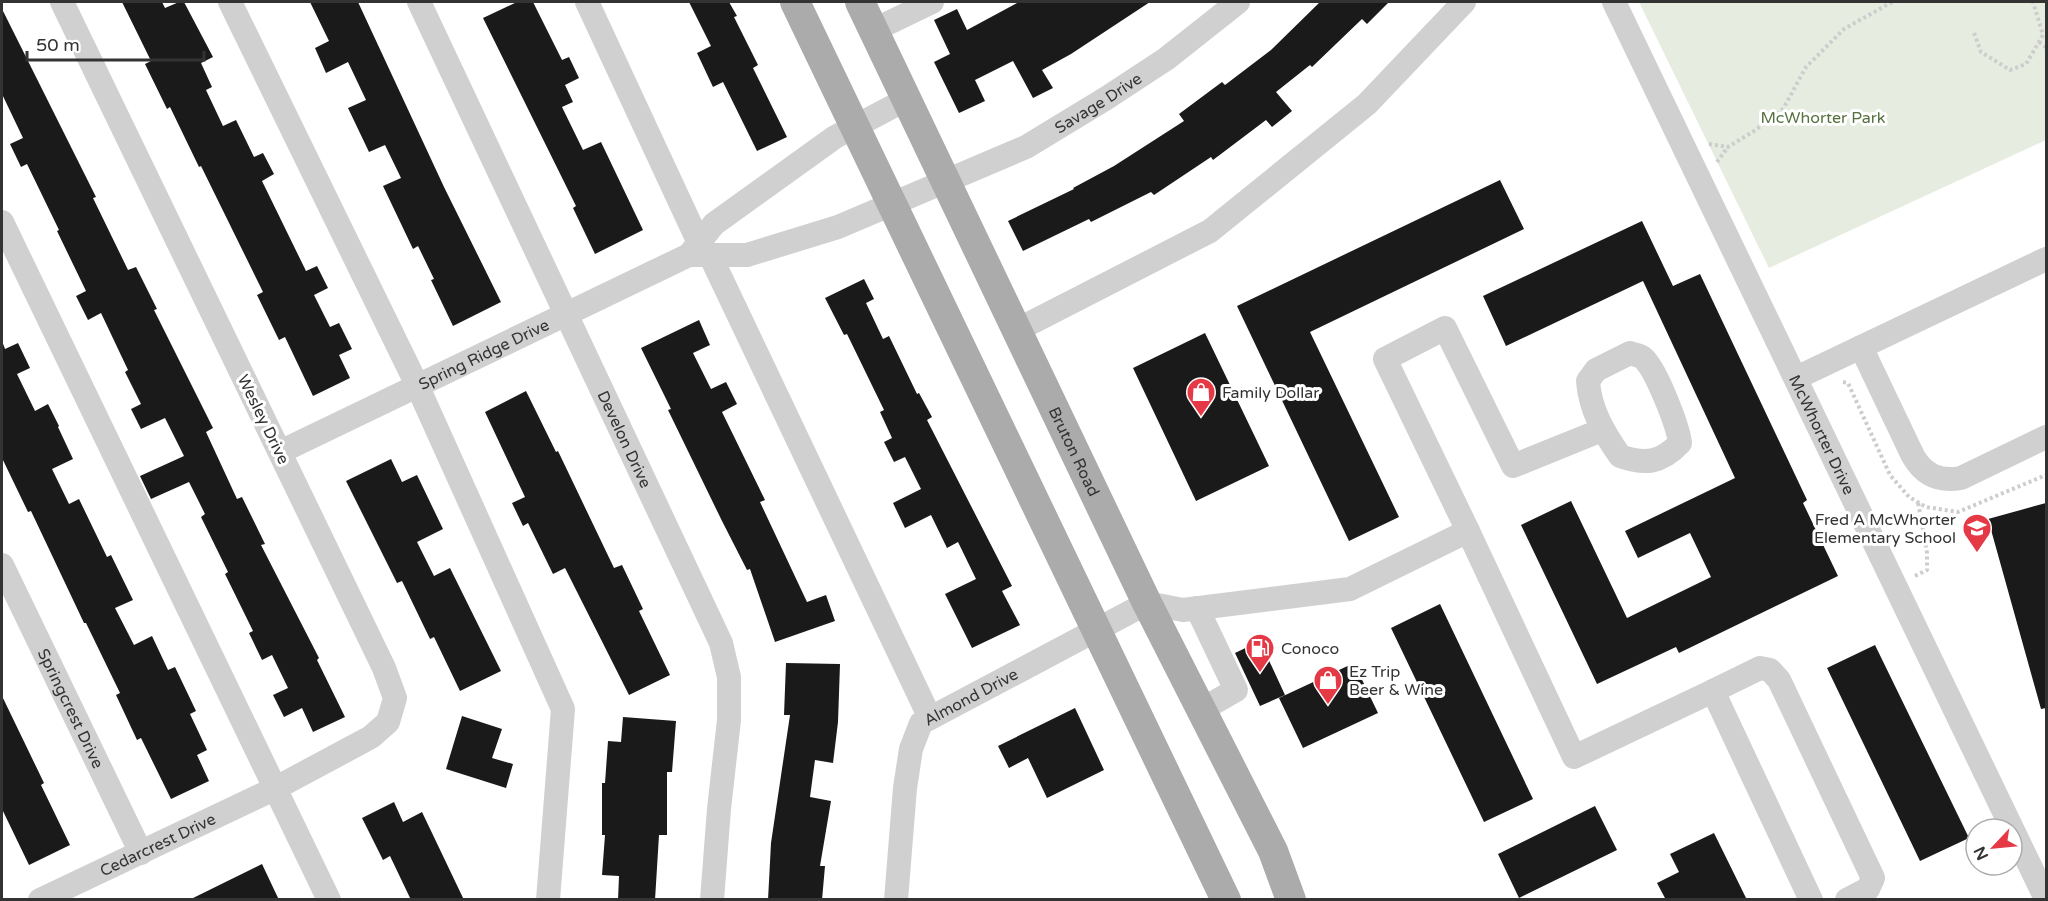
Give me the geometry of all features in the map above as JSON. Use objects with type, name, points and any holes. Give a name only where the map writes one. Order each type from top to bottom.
[{"type":"main road","points":[[795,2],[1226,900]]},
{"type":"main road","name":"Bruton Road","points":[[860,2],[1147,603],[1273,850],[1292,900]]},
{"type":"street","name":"Wesley Drive","points":[[62,2],[384,668],[395,698],[388,722],[371,736],[276,788]]},
{"type":"street","points":[[230,2],[417,385],[563,709],[548,900]]},
{"type":"street","name":"Develon Drive","points":[[419,2],[721,643],[729,677],[729,720],[712,900]]},
{"type":"street","points":[[587,2],[700,251],[930,718]]},
{"type":"street","points":[[874,30],[932,2]]},
{"type":"street","name":"Savage Drive","points":[[946,181],[1026,147],[1105,99],[1166,59],[1238,2]]},
{"type":"street","points":[[1017,330],[1210,231],[1367,104],[1464,2]]},
{"type":"street","name":"McWhorter Drive","points":[[1614,2],[2046,899]]},
{"type":"street","name":"Spring Ridge Drive","points":[[700,251],[714,224],[855,125],[907,99]]},
{"type":"street","name":"Spring Ridge Drive","points":[[280,452],[700,251],[747,255],[838,227],[946,181]]},
{"type":"street","points":[[2,222],[329,900]]},
{"type":"street","points":[[1796,378],[2046,259]]},
{"type":"street","points":[[1602,430],[1513,466],[1445,328],[1385,359],[1574,757],[1760,668],[1770,670],[1779,680],[1873,878],[1868,889],[1847,900]]},
{"type":"street","points":[[1861,347],[1913,456],[1928,474],[1950,480],[1961,478],[2046,437]]},
{"type":"street","points":[[1630,353],[1642,357],[1651,368],[1674,419],[1680,443],[1671,453],[1645,463],[1620,456],[1602,430],[1589,397],[1588,381],[1596,370],[1630,353]]},
{"type":"street","points":[[1147,603],[1183,610],[1350,589],[1468,531]]},
{"type":"street","name":"Springcrest Drive","points":[[2,565],[141,853]]},
{"type":"street","name":"Almond Drive","points":[[896,900],[905,789],[911,749],[921,723],[1147,603]]},
{"type":"street","points":[[1197,608],[1236,690],[1202,710]]},
{"type":"street","points":[[1713,691],[1811,900]]},
{"type":"street","name":"Cedarcrest Drive","points":[[40,900],[276,788]]},
{"type":"path","points":[[1713,168],[1728,147],[1784,109],[1806,67],[1844,29],[1892,2]]},
{"type":"path","points":[[1974,33],[1981,52],[2010,70],[2026,64],[2043,35],[2032,2]]},
{"type":"path","points":[[2039,42],[2046,47]]},
{"type":"path","points":[[1701,143],[1728,147]]},
{"type":"path","points":[[1918,502],[1927,570],[1913,577],[1918,587]]},
{"type":"green space","name":"McWhorter Park","points":[[1639,2],[2046,2],[2046,140],[1769,268]]},
{"type":"building","points":[[122,2],[162,2],[165,8],[184,2],[213,57],[201,63],[212,87],[206,90],[223,126],[236,120],[254,157],[263,153],[274,174],[262,181],[306,271],[317,266],[328,288],[314,295],[330,327],[339,323],[352,349],[339,355],[350,378],[313,396],[285,337],[279,340],[257,295],[263,292],[201,166],[199,167],[170,107],[167,109],[145,64],[151,61]]},
{"type":"building","points":[[310,2],[358,2],[444,187],[501,302],[453,326],[418,246],[413,249],[383,186],[401,178],[385,145],[369,152],[348,108],[366,100],[348,62],[326,73],[315,48],[329,41]]},
{"type":"building","points":[[517,2],[533,2],[562,60],[569,57],[579,78],[565,85],[573,102],[562,107],[583,150],[601,142],[643,230],[595,254],[573,208],[576,206],[483,18]]},
{"type":"building","points":[[689,2],[729,2],[758,65],[753,68],[787,137],[757,151],[723,82],[713,87],[697,53],[711,46]]},
{"type":"building","points":[[1019,2],[1150,2],[1071,54],[1042,70],[1053,88],[1033,98],[1013,61],[975,80],[985,101],[959,113],[934,62],[950,54],[934,20],[957,9],[967,30]]},
{"type":"building","points":[[1320,2],[1389,2],[1367,24],[1362,19],[1312,67],[1310,65],[1276,92],[1292,111],[1272,127],[1266,120],[1213,160],[1211,157],[1154,195],[1151,192],[1091,222],[1089,219],[1023,251],[1008,221],[1074,189],[1184,121],[1179,114],[1222,82],[1225,85],[1271,50]]},
{"type":"building","points":[[2,9],[96,197],[93,198],[128,270],[136,267],[157,309],[154,310],[213,428],[206,432],[237,499],[242,497],[265,544],[261,545],[319,658],[317,660],[345,717],[313,732],[302,708],[284,717],[273,695],[288,688],[272,655],[262,660],[249,633],[253,631],[225,574],[228,572],[201,517],[205,514],[189,482],[151,499],[140,476],[184,456],[165,418],[141,429],[131,409],[141,404],[125,372],[128,370],[101,313],[88,320],[76,296],[86,291],[57,231],[59,230],[27,164],[21,167],[10,144],[23,138],[2,94]]},
{"type":"building","points":[[1500,180],[1524,229],[1310,332],[1399,517],[1349,541],[1237,306]]},
{"type":"building","points":[[1642,221],[1673,286],[1700,274],[1807,500],[1803,503],[1838,576],[1679,653],[1676,647],[1597,684],[1521,525],[1571,501],[1627,618],[1711,577],[1690,533],[1638,558],[1625,531],[1735,478],[1643,281],[1506,346],[1483,296]]},
{"type":"building","points":[[864,279],[874,299],[866,303],[883,339],[889,336],[917,394],[919,393],[932,417],[927,420],[1012,586],[1002,591],[1020,625],[972,648],[945,594],[976,579],[958,542],[947,548],[931,515],[905,528],[893,503],[921,489],[905,457],[894,462],[884,442],[892,438],[880,412],[884,410],[847,334],[844,335],[825,298]]},
{"type":"building","points":[[699,320],[710,345],[693,353],[711,389],[726,382],[737,404],[722,412],[765,500],[760,502],[807,602],[826,595],[835,621],[775,642],[750,569],[747,570],[722,521],[668,410],[671,409],[641,348]]},
{"type":"building","name":"Family Dollar","points":[[1205,333],[1269,466],[1196,501],[1133,368]]},
{"type":"building","points":[[2,341],[5,349],[18,343],[30,368],[17,374],[35,411],[48,404],[59,426],[73,459],[52,469],[69,504],[79,499],[107,557],[111,555],[133,600],[115,608],[134,645],[152,636],[168,670],[175,667],[196,711],[190,714],[207,750],[197,755],[209,781],[171,799],[141,738],[137,740],[116,695],[120,693],[31,511],[28,512],[2,458]]},
{"type":"building","points":[[526,391],[556,452],[558,451],[614,568],[622,565],[643,609],[639,611],[670,675],[629,695],[565,568],[553,574],[528,523],[523,526],[512,503],[525,497],[485,412]]},
{"type":"building","points":[[391,459],[402,482],[417,475],[443,529],[417,542],[434,576],[450,568],[501,671],[460,691],[434,637],[430,639],[402,581],[397,583],[346,481]]},
{"type":"building","points":[[2046,503],[2046,708],[2041,709],[1988,519]]},
{"type":"building","points":[[1440,604],[1533,799],[1484,822],[1391,628]]},
{"type":"building","name":"Conoco","points":[[1260,641],[1285,695],[1260,706],[1235,653]]},
{"type":"building","points":[[1875,645],[1964,828],[1964,840],[1920,861],[1827,668]]},
{"type":"building","points":[[786,663],[840,664],[838,722],[833,763],[815,760],[810,797],[831,801],[820,866],[825,866],[822,900],[768,900],[771,843],[790,715],[784,715]]},
{"type":"building","name":"Ez Trip Beer & Wine","points":[[1354,663],[1378,713],[1303,748],[1279,698]]},
{"type":"building","points":[[2,696],[44,783],[41,785],[70,845],[29,865],[2,809]]},
{"type":"building","points":[[1075,708],[1104,770],[1047,798],[1028,758],[1009,768],[998,746]]},
{"type":"building","points":[[462,716],[502,729],[492,758],[513,764],[506,788],[446,769]]},
{"type":"building","points":[[623,717],[676,721],[672,772],[667,772],[667,835],[659,835],[655,900],[618,900],[619,876],[602,875],[605,835],[602,835],[602,783],[605,783],[608,741],[621,742]]},
{"type":"building","points":[[394,802],[403,822],[422,812],[464,900],[411,900],[390,856],[383,860],[362,818]]},
{"type":"building","points":[[1595,806],[1617,850],[1519,898],[1498,854]]},
{"type":"building","points":[[1714,833],[1747,900],[1666,900],[1657,883],[1679,872],[1670,854]]},
{"type":"building","points":[[262,864],[279,900],[189,900]]},
{"type":"place","name":"Family Dollar","points":[[1201,418]]},
{"type":"place","name":"Fred A McWhorter Elementary School","points":[[1977,554]]},
{"type":"place","name":"Conoco","points":[[1260,674]]},
{"type":"place","name":"Ez Trip Beer & Wine","points":[[1328,706]]}]
